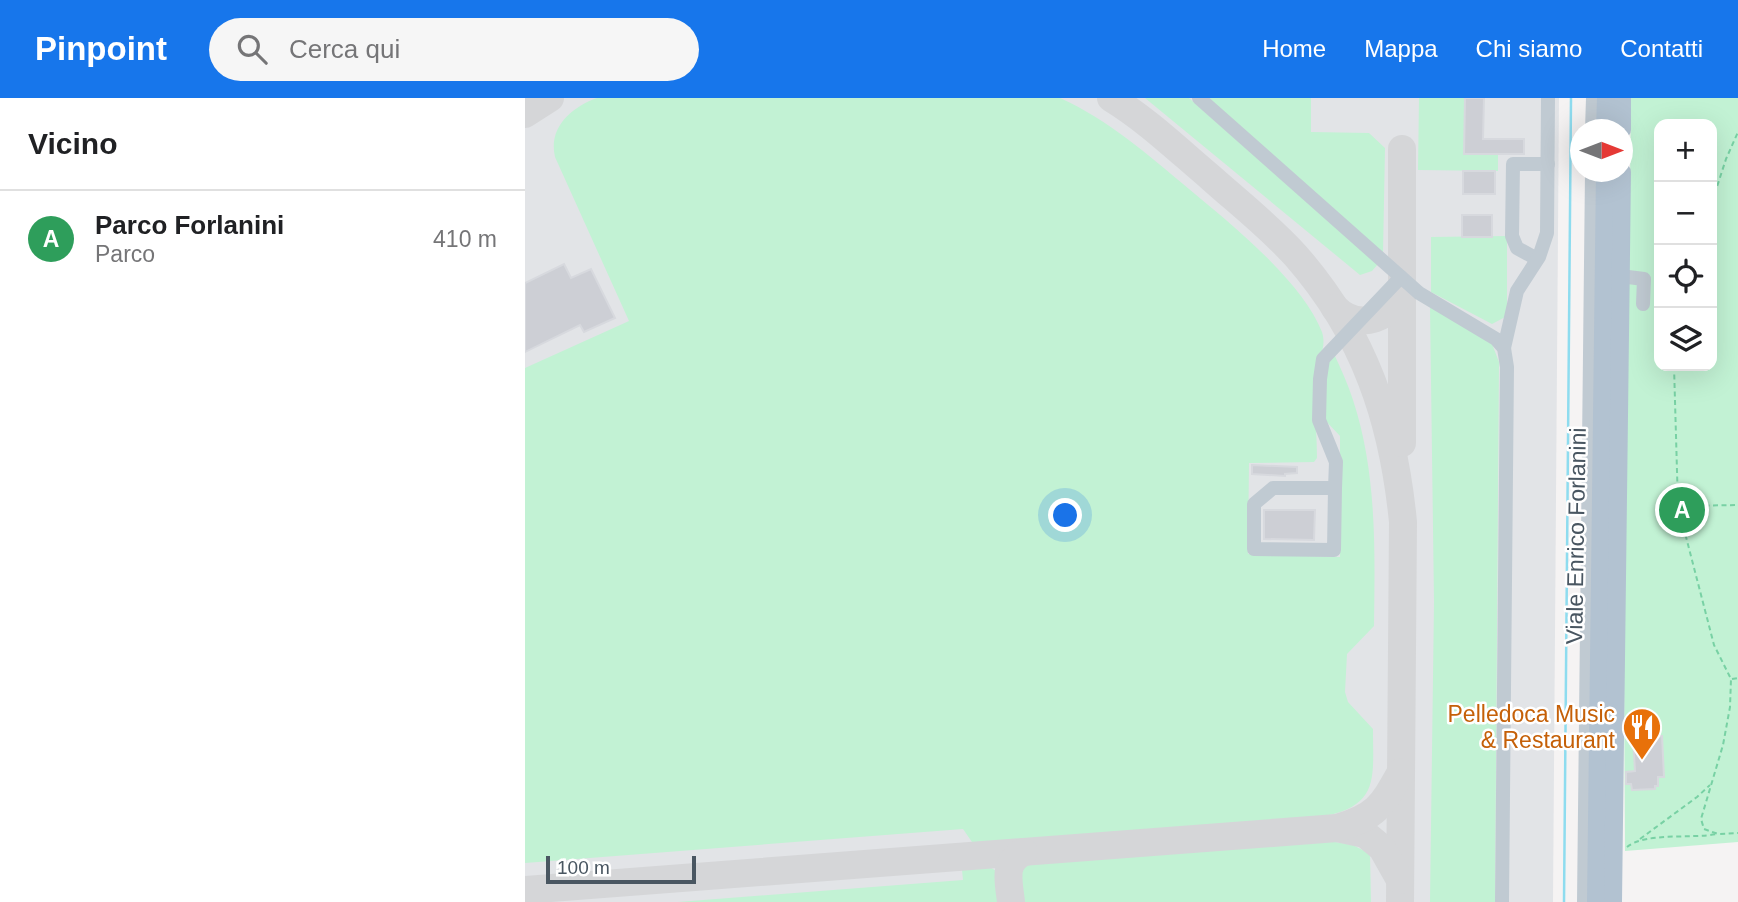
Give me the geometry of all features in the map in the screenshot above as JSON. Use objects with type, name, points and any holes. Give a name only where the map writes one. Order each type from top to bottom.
[{"type":"main road","points":[[1605,119],[1606,98]]},
{"type":"main road","points":[[1622,98],[1622,119]]},
{"type":"main road","name":"Viale Enrico Forlanini","points":[[1596,902],[1605,182]]},
{"type":"main road","name":"Viale Enrico Forlanini","points":[[1613,902],[1619,852],[1622,182]]},
{"type":"lane","points":[[1199,98],[1419,293],[1483,329],[1504,348]]},
{"type":"lane","points":[[1502,902],[1507,367],[1504,348],[1517,291],[1537,259],[1547,233],[1548,98]]},
{"type":"lane","points":[[1592,119],[1593,98]]},
{"type":"lane","points":[[1537,259],[1517,248],[1512,236],[1513,164],[1548,164]]},
{"type":"lane","points":[[1584,902],[1592,182]]},
{"type":"lane","points":[[1621,276],[1644,279],[1643,304]]},
{"type":"lane","points":[[1335,488],[1273,488],[1254,504],[1254,549],[1334,550],[1336,461],[1319,420],[1323,359],[1401,277]]},
{"type":"lane","points":[[1619,852],[1623,902]]},
{"type":"path","points":[[1717,187],[1738,132]]},
{"type":"path","points":[[1674,371],[1678,506],[1714,645],[1731,679],[1730,707],[1723,745],[1701,819],[1704,829],[1718,834]]},
{"type":"path","points":[[1678,506],[1738,505]]},
{"type":"path","points":[[1731,679],[1738,678]]},
{"type":"path","points":[[1619,852],[1697,797],[1711,784]]},
{"type":"path","points":[[1640,839],[1697,838],[1738,833]]},
{"type":"shaded area","points":[[525,98],[1559,98],[1553,902],[525,902]]},
{"type":"green space","points":[[597,98],[1060,98],[1128,139],[1244,236],[1299,293],[1322,332],[1323,343],[1315,384],[1317,458],[1314,462],[1249,463],[1248,554],[1340,557],[1340,436],[1323,418],[1324,369],[1334,354],[1349,388],[1367,455],[1373,512],[1374,626],[1347,654],[1345,692],[1348,702],[1373,729],[1372,776],[1363,798],[1353,806],[1319,817],[977,842],[972,842],[963,829],[525,863],[525,368],[629,321],[555,157],[555,136],[564,120],[579,107]]},
{"type":"green space","points":[[1145,98],[1189,98],[1378,264],[1372,271],[1360,275]]},
{"type":"green space","points":[[1206,98],[1311,98],[1311,132],[1369,133],[1385,148],[1383,254]]},
{"type":"green space","points":[[1419,98],[1465,98],[1464,154],[1498,155],[1498,171],[1418,170]]},
{"type":"green space","points":[[1631,98],[1738,98],[1738,842],[1625,851],[1624,669],[1630,182],[1633,182]]},
{"type":"green space","points":[[1507,236],[1507,316],[1492,324],[1431,292],[1431,237]]},
{"type":"green space","points":[[1430,306],[1492,344],[1499,362],[1495,902],[1430,902],[1434,602]]},
{"type":"green space","points":[[1323,840],[1353,845],[1370,854],[1371,902],[1023,902],[1021,869],[1025,863]]},
{"type":"green space","points":[[990,867],[996,871],[998,902],[678,902],[963,880],[962,870]]},
{"type":"building","points":[[1465,98],[1484,98],[1483,139],[1524,139],[1524,154],[1464,154]]},
{"type":"building","points":[[1463,171],[1495,171],[1495,194],[1463,194]]},
{"type":"building","points":[[1462,215],[1492,215],[1492,237],[1462,237]]},
{"type":"building","points":[[564,264],[571,278],[591,269],[615,318],[584,332],[580,325],[525,352],[525,283]]},
{"type":"building","points":[[1252,465],[1297,467],[1297,473],[1285,476],[1252,474]]},
{"type":"building","points":[[1264,510],[1315,510],[1314,540],[1264,539]]},
{"type":"building","points":[[1662,736],[1664,777],[1658,777],[1658,786],[1655,786],[1655,789],[1632,790],[1631,784],[1626,784],[1626,772],[1635,771],[1633,737]]},
{"type":"waterway","points":[[1564,902],[1571,98]]},
{"type":"taxiway","points":[[525,114],[550,98]]},
{"type":"taxiway","points":[[1111,98],[1174,146],[1265,225],[1296,256],[1340,317],[1372,380],[1392,449],[1403,522],[1400,902]]},
{"type":"taxiway","points":[[1402,149],[1402,443]]},
{"type":"taxiway","points":[[1335,308],[1355,319],[1375,318],[1392,307],[1401,287]]},
{"type":"taxiway","points":[[525,890],[1337,828],[1361,819],[1377,809],[1401,772]]},
{"type":"taxiway","points":[[1337,828],[1365,834],[1382,848],[1400,880]]},
{"type":"taxiway","points":[[1011,902],[1008,880],[1010,867],[1012,861],[1024,852]]},
{"type":"place","name":"Parco Forlanini","points":[[1682,510]]},
{"type":"place","name":"Pelledoca Music & Restaurant","points":[[1642,761]]}]
